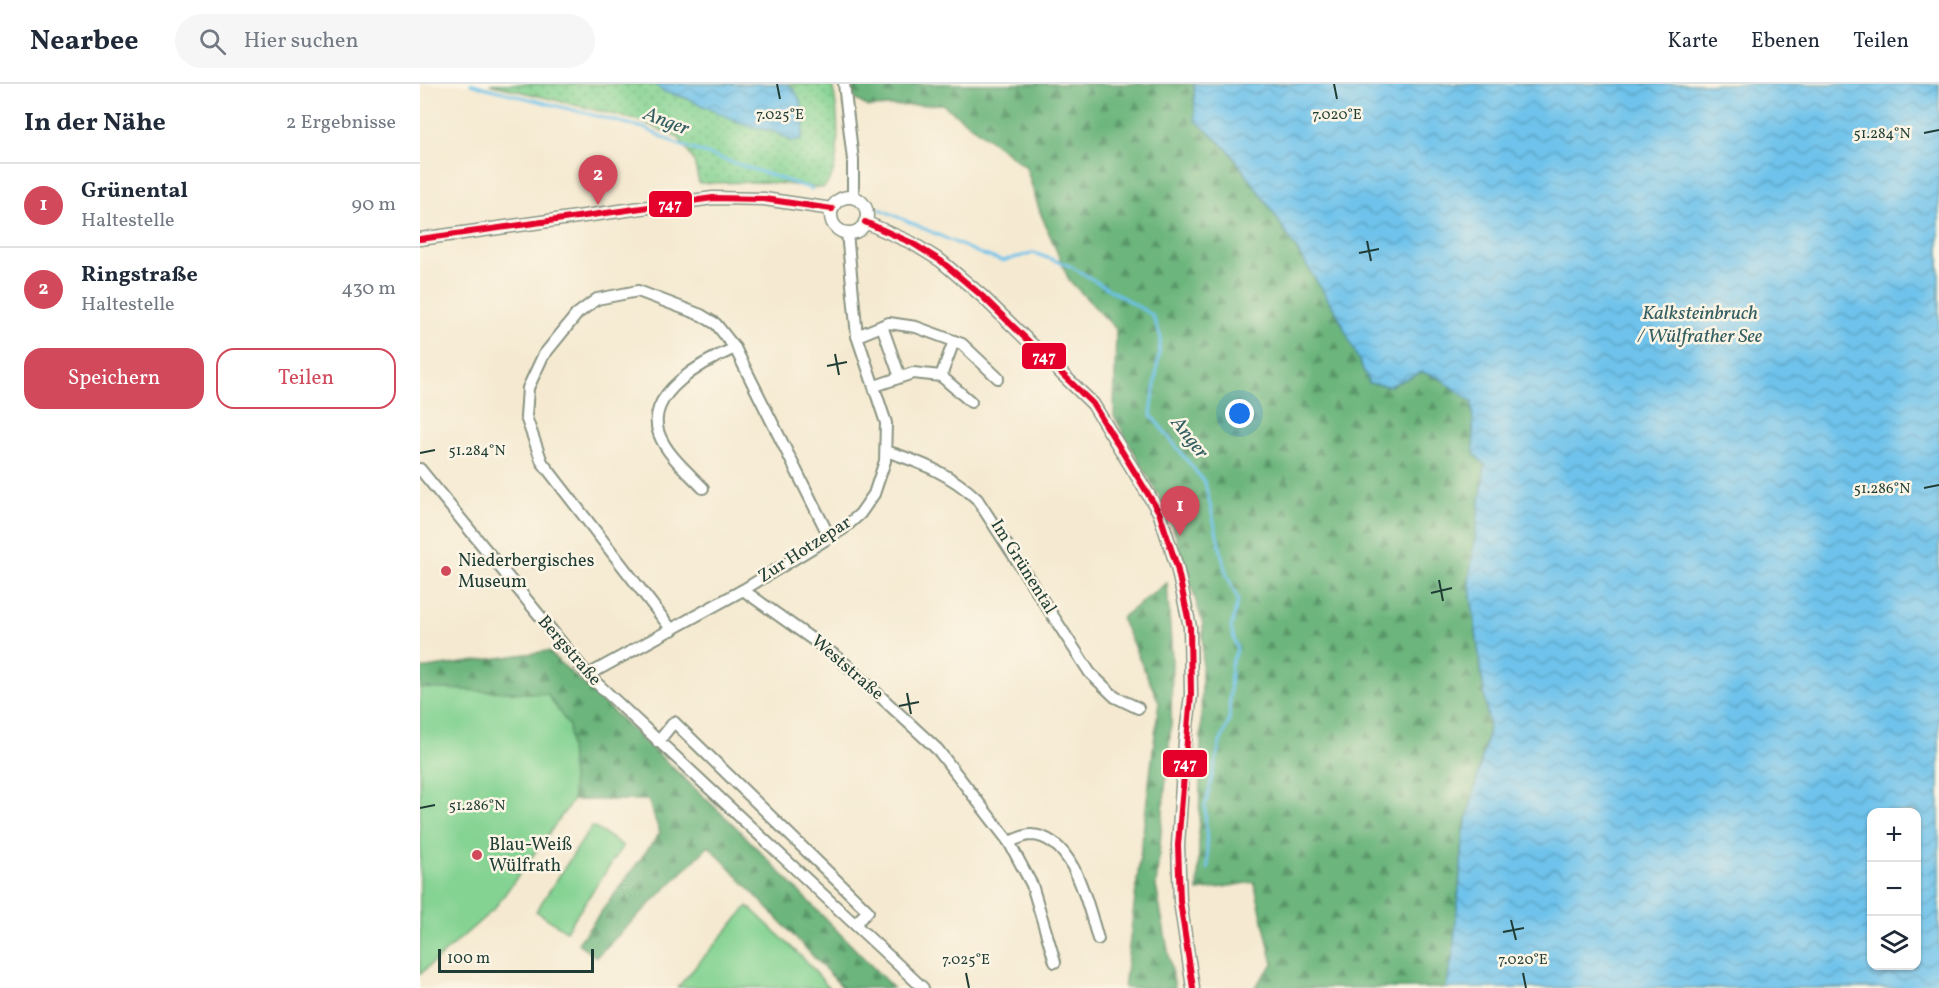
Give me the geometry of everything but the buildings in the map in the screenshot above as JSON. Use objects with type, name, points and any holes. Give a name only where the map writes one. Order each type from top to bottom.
[{"type":"street","points":[[844,84],[853,160],[853,197]]},
{"type":"street","points":[[831,209],[838,201],[853,197]]},
{"type":"street","points":[[831,209],[834,225],[847,233],[856,231],[865,222],[864,206],[853,197]]},
{"type":"street","points":[[420,239],[713,198],[764,199],[831,209]]},
{"type":"street","points":[[865,222],[912,243],[941,261],[982,296],[1093,404],[1159,512],[1177,567],[1190,627],[1191,695],[1185,742],[1178,845],[1180,901],[1193,988]]},
{"type":"street","name":"Zur Hotzepar","points":[[588,675],[743,590],[843,529],[867,505],[881,480],[886,451],[886,423],[857,336],[847,233]]},
{"type":"street","points":[[672,630],[542,462],[526,417],[528,388],[543,356],[577,314],[597,299],[638,291],[701,315],[716,324],[735,348],[829,536]]},
{"type":"street","points":[[857,336],[889,323],[916,327],[962,344],[998,378]]},
{"type":"street","points":[[882,326],[900,377]]},
{"type":"street","points":[[941,376],[954,341]]},
{"type":"street","points":[[703,488],[676,459],[659,434],[657,417],[666,395],[687,376],[716,356],[735,348]]},
{"type":"street","points":[[875,386],[913,373],[941,376],[971,402]]},
{"type":"street","name":"Im Grünental","points":[[886,451],[934,469],[977,499],[1090,673],[1114,697],[1138,708]]},
{"type":"street","name":"Bergstraße","points":[[420,469],[588,675],[923,988]]},
{"type":"street","name":"Weststraße","points":[[743,590],[840,659],[938,750],[1009,842],[1032,885],[1055,962]]},
{"type":"street","points":[[658,742],[674,722],[868,911],[855,924]]},
{"type":"street","points":[[1009,842],[1029,834],[1049,838],[1063,851],[1077,877],[1098,939]]},
{"type":"green space","points":[[490,84],[832,84],[838,139],[834,168],[830,180],[823,188],[765,182],[699,183],[694,161],[679,138],[644,122]]},
{"type":"green space","points":[[852,84],[1194,84],[1195,120],[1230,152],[1271,209],[1338,315],[1354,347],[1390,386],[1422,372],[1439,378],[1472,401],[1474,454],[1485,464],[1469,580],[1489,729],[1464,832],[1453,953],[1446,988],[1254,988],[1273,964],[1254,882],[1198,891],[1203,624],[1169,514],[1114,416],[1116,329],[1069,280],[1040,212],[1026,167],[942,104],[869,107],[852,98]]},
{"type":"green space","points":[[1167,583],[1172,659],[1171,726],[1156,886],[1175,988],[1124,988],[1159,702],[1121,618]]},
{"type":"green space","points":[[548,651],[735,826],[893,988],[843,988],[709,846],[596,957],[578,943],[660,833],[648,800],[573,800],[569,726],[547,694],[420,688],[420,669]]},
{"type":"green space","name":"Blau-Weiß Wülfrath","points":[[420,688],[547,694],[569,726],[573,800],[494,909],[420,974]]},
{"type":"green space","points":[[592,826],[623,846],[566,931],[536,911]]},
{"type":"green space","points":[[748,906],[807,962],[829,988],[678,987]]},
{"type":"water","points":[[654,84],[787,84],[797,95],[803,110],[804,126],[801,140],[793,142],[775,132],[745,125],[686,98],[664,92]]},
{"type":"water","name":"Kalksteinbruch / Wülfrather See","points":[[1194,84],[1939,84],[1939,988],[1446,988],[1453,953],[1464,832],[1489,729],[1469,580],[1485,465],[1474,454],[1472,402],[1439,378],[1422,372],[1389,386],[1369,383],[1338,315],[1271,209],[1230,152],[1195,120]]},
{"type":"waterway","name":"Anger","points":[[471,84],[644,128],[677,144],[812,189]]},
{"type":"waterway","name":"Anger","points":[[880,209],[1002,261],[1034,253],[1070,266],[1152,315],[1161,337],[1151,415],[1205,483],[1226,573],[1238,600],[1231,628],[1237,649],[1231,665],[1229,721],[1220,743],[1205,807],[1208,869]]},
{"type":"transit line","name":"747","points":[[420,239],[713,198],[764,199],[832,209]]},
{"type":"transit line","name":"747","points":[[865,222],[912,243],[941,261],[982,296],[1093,404],[1159,512],[1177,567],[1190,627],[1191,695],[1178,845],[1180,901],[1193,988]]},
{"type":"place","name":"Ringstraße","points":[[598,205]]},
{"type":"place","name":"Grünental","points":[[1180,536]]},
{"type":"place","name":"Niederbergisches Museum","points":[[446,571]]},
{"type":"place","name":"Blau-Weiß Wülfrath","points":[[477,855]]}]
